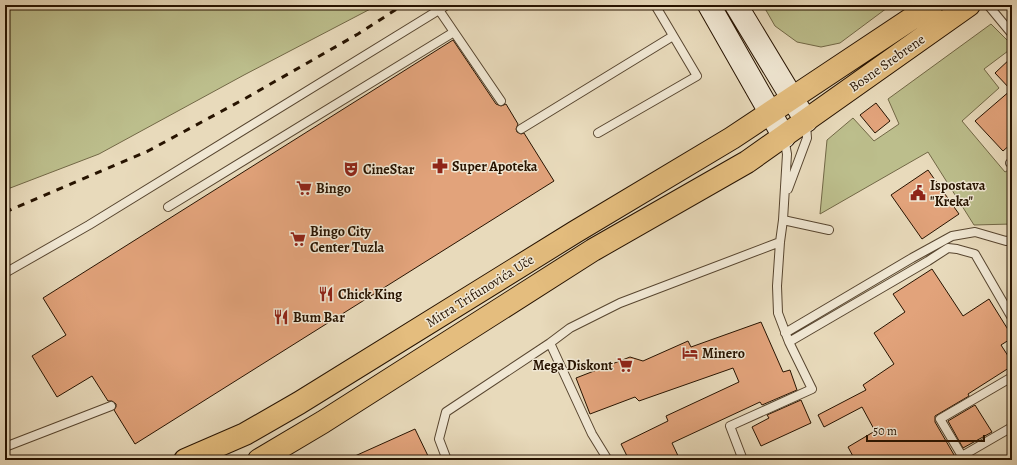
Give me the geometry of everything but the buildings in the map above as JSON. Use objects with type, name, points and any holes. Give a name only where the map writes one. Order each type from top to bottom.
[{"type":"main road","points":[[709,5],[784,137]]},
{"type":"main road","points":[[736,5],[806,121]]},
{"type":"main road","name":"Bosne Srebrene","points":[[771,114],[932,5]]},
{"type":"main road","name":"Bosne Srebrene","points":[[806,121],[969,5]]},
{"type":"main road","name":"Mitra Trifunovića Uče","points":[[185,460],[245,434],[300,402],[575,232],[771,114]]},
{"type":"main road","name":"Mitra Trifunovića Uče","points":[[259,460],[323,422],[593,250],[747,162],[806,121]]},
{"type":"lane","points":[[5,273],[88,225],[447,5]]},
{"type":"lane","points":[[598,133],[697,76],[655,5]]},
{"type":"lane","points":[[988,5],[1012,34]]},
{"type":"lane","points":[[439,10],[501,101]]},
{"type":"lane","points":[[168,207],[454,32]]},
{"type":"lane","points":[[521,128],[673,36]]},
{"type":"lane","points":[[785,195],[807,138],[806,121]]},
{"type":"lane","points":[[743,460],[730,426],[812,389],[785,333],[778,313],[777,286],[787,154],[784,137]]},
{"type":"lane","points":[[783,220],[829,230]]},
{"type":"lane","points":[[785,333],[952,236],[975,232],[1006,241],[1012,240]]},
{"type":"lane","points":[[447,460],[439,440],[446,412],[550,343],[570,328],[620,303],[780,242]]},
{"type":"lane","points":[[790,342],[948,248],[957,248],[975,254],[1012,318]]},
{"type":"lane","points":[[550,343],[592,434],[608,460]]},
{"type":"lane","points":[[1012,377],[940,419],[962,456],[1012,427]]},
{"type":"lane","points":[[5,447],[111,406]]},
{"type":"green space","points":[[5,5],[378,5],[244,75],[99,154],[5,190]]},
{"type":"green space","points":[[763,5],[891,5],[840,43],[821,47],[797,42],[775,26]]},
{"type":"green space","points":[[991,24],[1012,45],[1012,48],[984,69],[999,88],[962,121],[1005,172],[1012,168],[1012,224],[974,225],[928,152],[820,214],[827,140],[853,118],[874,141],[899,124],[888,99]]},
{"type":"railway","points":[[5,212],[148,151],[246,98],[358,34],[403,5]]},
{"type":"place","name":"Super Apoteka","points":[[440,166]]},
{"type":"place","name":"CineStar","points":[[351,169]]},
{"type":"place","name":"Bingo","points":[[304,188]]},
{"type":"place","name":"Ispostava \"Kreka\"","points":[[918,193]]},
{"type":"place","name":"Bingo City Center Tuzla","points":[[298,239]]},
{"type":"place","name":"Chick King","points":[[326,294]]},
{"type":"place","name":"Bum Bar","points":[[281,317]]},
{"type":"place","name":"Minero","points":[[690,353]]},
{"type":"place","name":"Mega Diskont","points":[[625,365]]}]
